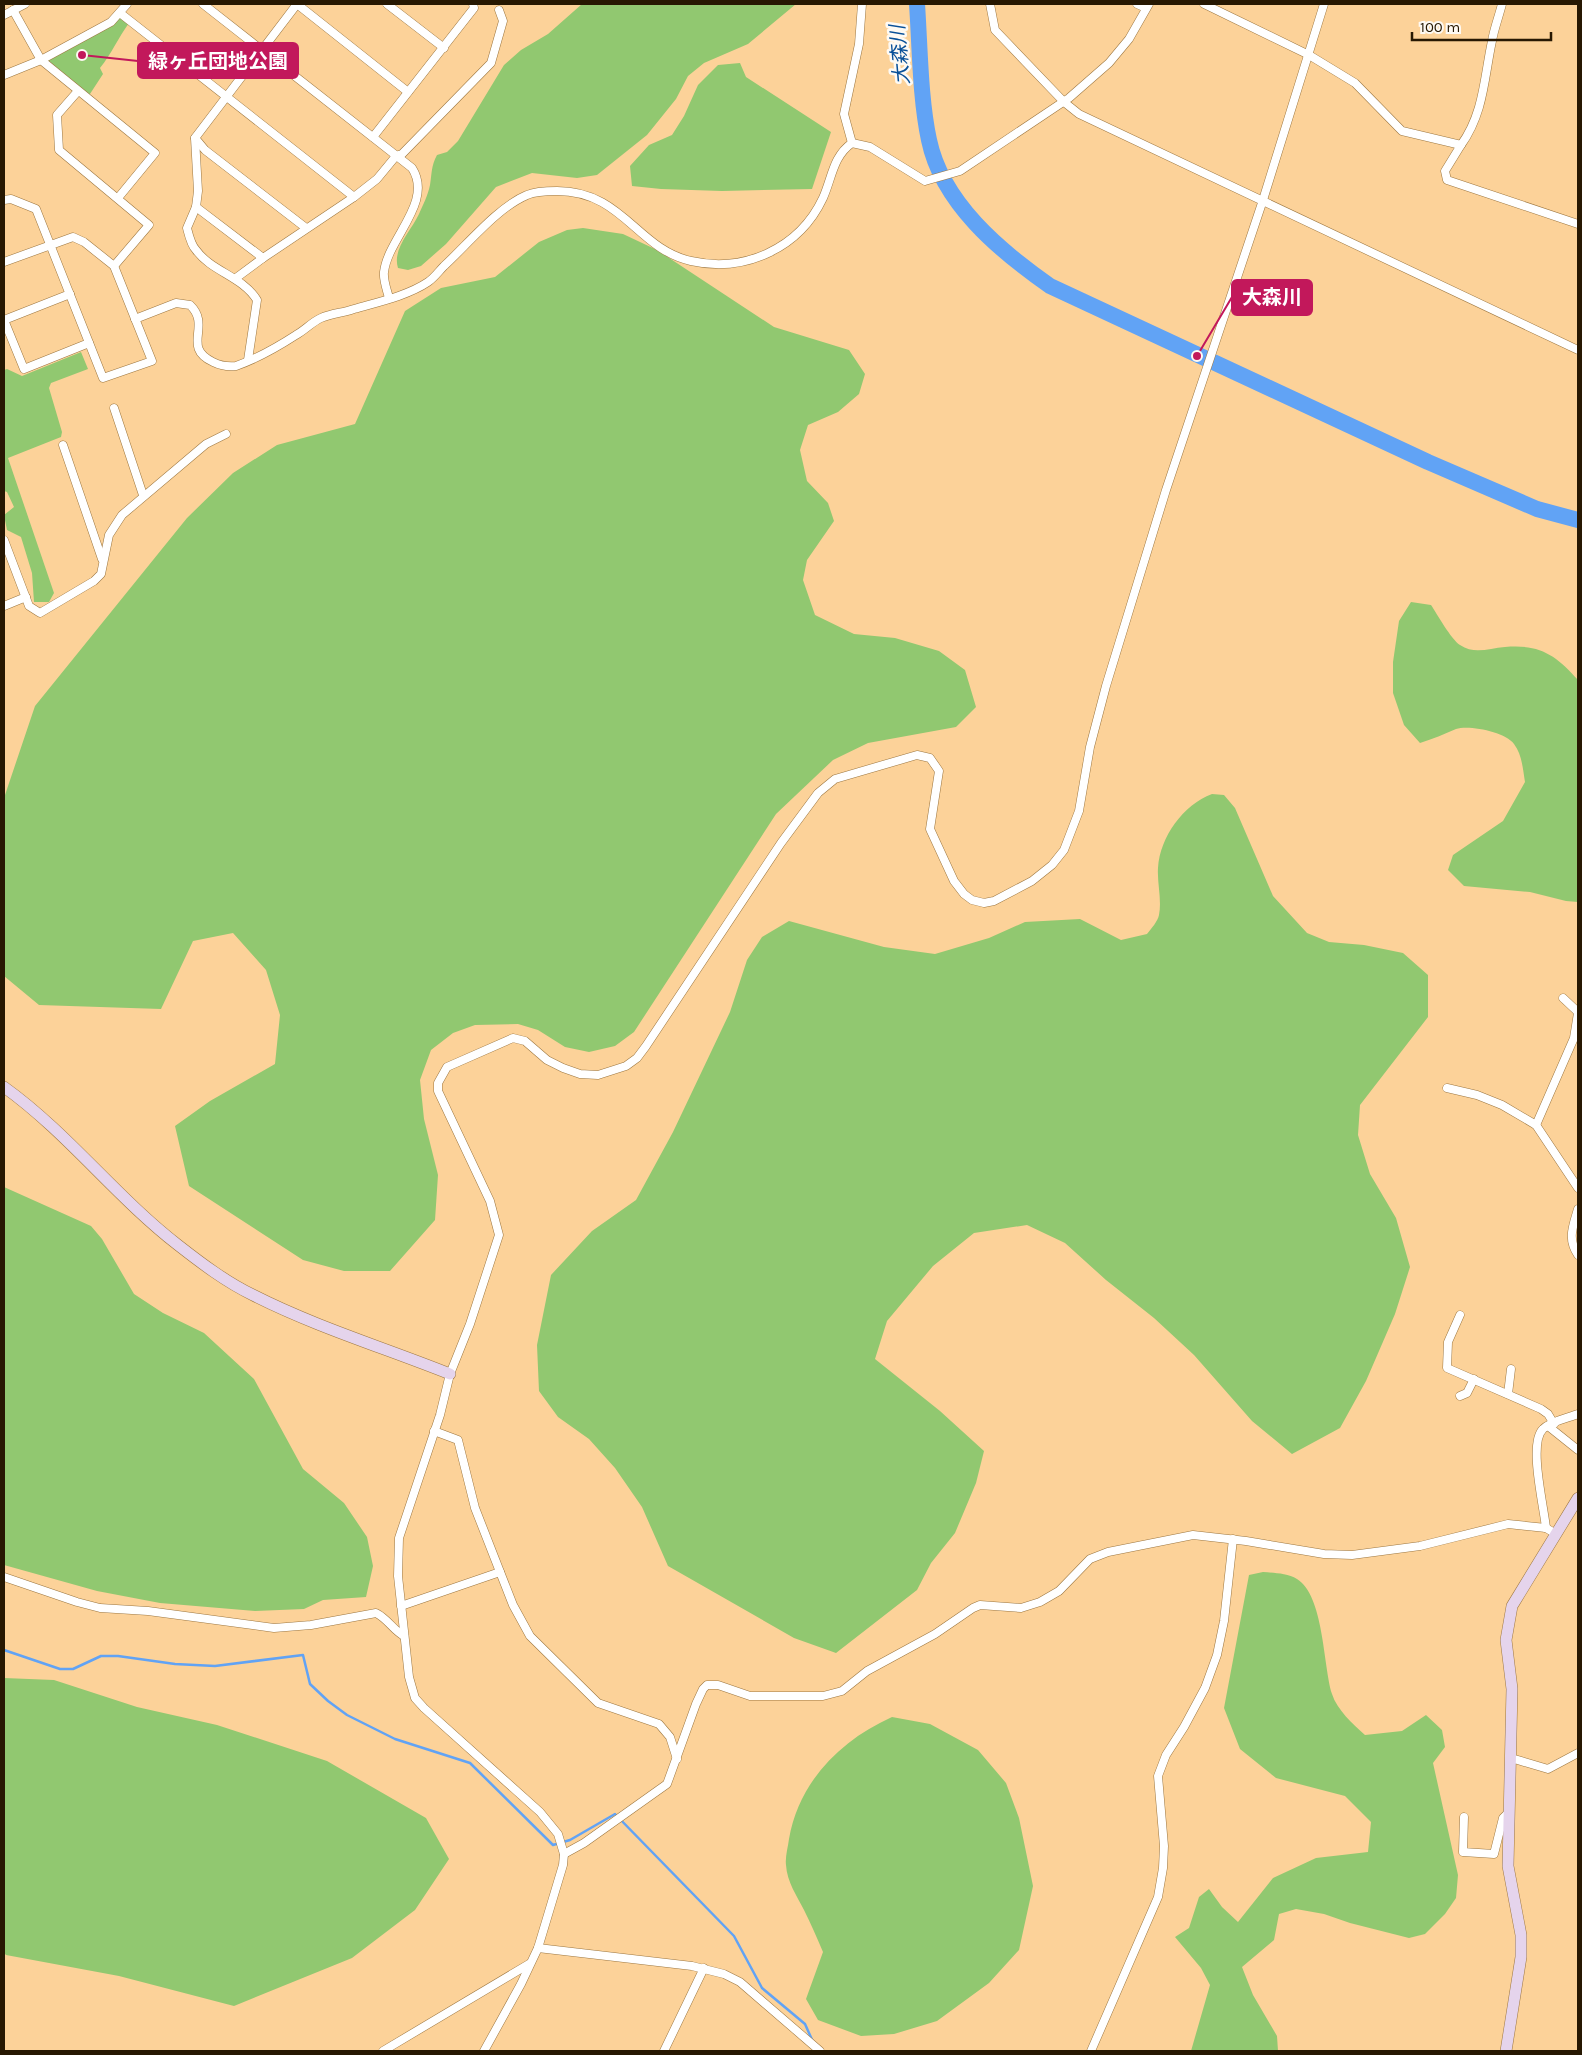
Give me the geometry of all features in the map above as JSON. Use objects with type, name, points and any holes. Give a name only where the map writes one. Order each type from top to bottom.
[{"type":"street","points":[[4,15],[25,4]]},
{"type":"street","points":[[4,75],[42,60],[111,22],[127,4]]},
{"type":"street","points":[[203,4],[412,168],[419,181],[419,188],[416,202],[384,270],[389,298]]},
{"type":"street","points":[[248,360],[258,300],[250,288],[202,257],[194,249],[187,228],[196,207],[198,191],[195,138],[225,96],[297,4],[408,92]]},
{"type":"street","points":[[387,4],[444,48]]},
{"type":"street","points":[[373,137],[444,48],[474,8],[473,4]]},
{"type":"street","points":[[852,142],[844,114],[860,44],[862,4]]},
{"type":"street","points":[[990,4],[995,30],[1064,102],[1078,114],[1578,350]]},
{"type":"street","points":[[852,142],[870,147],[924,181],[934,180],[960,171],[1064,102],[1109,63],[1128,39],[1147,6],[1137,4]]},
{"type":"street","points":[[1204,4],[1309,55],[1355,83],[1402,131],[1461,145]]},
{"type":"street","points":[[484,2051],[521,1984],[529,1963],[538,1948],[563,1865],[564,1854],[558,1834],[540,1812],[429,1713],[416,1698],[410,1683],[398,1576],[399,1538],[434,1431],[450,1374],[470,1324],[499,1235],[490,1201],[438,1090],[438,1083],[447,1067],[513,1038],[524,1042],[547,1060],[580,1074],[598,1075],[626,1066],[637,1058],[781,843],[818,793],[835,779],[917,755],[930,758],[936,764],[939,778],[930,829],[954,881],[972,900],[984,903],[994,901],[1042,875],[1064,850],[1079,811],[1090,747],[1106,686],[1166,490],[1263,200],[1324,4]]},
{"type":"street","points":[[1502,4],[1492,42],[1479,113],[1472,130],[1445,171],[1447,180],[1578,224]]},
{"type":"street","points":[[13,10],[42,60],[78,92],[155,153],[118,198]]},
{"type":"street","points":[[236,278],[306,228],[354,197],[377,179],[396,156],[402,154],[491,63],[503,21],[499,10]]},
{"type":"street","points":[[120,13],[354,197]]},
{"type":"street","points":[[78,92],[57,115],[59,150],[149,224],[114,266]]},
{"type":"street","points":[[195,138],[205,150],[306,228]]},
{"type":"street","points":[[135,319],[167,306],[184,303],[194,309],[198,319],[198,351],[201,356],[228,367],[248,360],[296,335],[320,318],[389,298],[429,282],[507,207],[528,194],[544,191],[571,191],[593,196],[612,207],[664,248],[690,260],[734,265],[774,251],[792,238],[807,223],[824,197],[837,159],[843,149],[852,142]]},
{"type":"street","points":[[4,200],[11,199],[36,209],[50,243],[103,378],[152,361],[114,266],[84,242],[73,237],[50,243],[4,262]]},
{"type":"street","points":[[196,207],[263,258]]},
{"type":"street","points":[[70,294],[4,320],[24,370],[89,343]]},
{"type":"street","points":[[114,408],[143,496]]},
{"type":"street","points":[[5,545],[33,610],[40,613],[48,609],[94,581],[101,574],[102,559],[109,535],[122,515],[206,444],[226,434]]},
{"type":"street","points":[[63,445],[102,559]]},
{"type":"street","points":[[4,606],[26,597]]},
{"type":"street","points":[[1536,1125],[1574,1038],[1578,1013],[1563,998]]},
{"type":"street","points":[[4,1087],[65,1138],[156,1227],[224,1278],[252,1295],[283,1309],[450,1374]]},
{"type":"street","points":[[1446,1088],[1477,1095],[1502,1105],[1536,1125],[1578,1188]]},
{"type":"street","points":[[1578,1209],[1571,1235],[1572,1246],[1578,1255]]},
{"type":"street","points":[[1460,1315],[1448,1342],[1446,1368],[1541,1409],[1548,1414],[1551,1425],[1578,1450]]},
{"type":"street","points":[[1508,1394],[1511,1369]]},
{"type":"street","points":[[1460,1396],[1468,1393],[1474,1379]]},
{"type":"street","points":[[1551,1531],[1536,1444],[1543,1429],[1578,1414]]},
{"type":"street","points":[[434,1431],[458,1440],[475,1508],[513,1605],[536,1643],[598,1704],[643,1717],[659,1724],[670,1737],[677,1759]]},
{"type":"street","points":[[1506,2051],[1521,1957],[1521,1935],[1508,1866],[1512,1689],[1506,1640],[1508,1617],[1551,1531],[1578,1498]]},
{"type":"street","points":[[564,1854],[584,1843],[667,1784],[696,1704],[703,1688],[707,1685],[718,1685],[750,1696],[823,1696],[834,1694],[867,1671],[935,1634],[973,1608],[980,1605],[1020,1608],[1040,1602],[1059,1591],[1080,1567],[1090,1559],[1108,1552],[1193,1535],[1233,1539],[1324,1554],[1352,1555],[1420,1546],[1508,1524],[1551,1531]]},
{"type":"street","points":[[1090,2051],[1158,1897],[1163,1868],[1164,1846],[1158,1776],[1166,1754],[1184,1727],[1205,1688],[1217,1655],[1224,1622],[1233,1539]]},
{"type":"street","points":[[401,1606],[500,1572]]},
{"type":"street","points":[[4,1576],[76,1602],[100,1608],[148,1611],[265,1627],[311,1625],[376,1613],[387,1619],[398,1633],[404,1636]]},
{"type":"street","points":[[1511,1758],[1548,1770],[1578,1753]]},
{"type":"street","points":[[1464,1817],[1464,1852],[1494,1854],[1503,1818],[1508,1813]]},
{"type":"street","points":[[538,1948],[704,1968],[740,1982],[820,2051]]},
{"type":"street","points":[[383,2051],[529,1963]]},
{"type":"street","points":[[664,2051],[704,1968]]},
{"type":"green space","points":[[582,4],[796,4],[748,44],[704,63],[688,76],[676,99],[647,135],[597,175],[577,178],[532,173],[496,187],[446,244],[421,266],[408,270],[398,268],[397,261],[400,247],[425,200],[437,155],[447,152],[458,141],[504,65],[521,50],[548,34]]},
{"type":"green space","points":[[120,16],[129,23],[100,68],[103,74],[88,97],[46,60]]},
{"type":"green space","points":[[740,63],[746,77],[831,132],[812,189],[722,191],[632,186],[630,166],[649,145],[672,135],[684,116],[698,85],[718,65]]},
{"type":"green space","points":[[583,228],[623,234],[657,250],[774,327],[849,350],[865,374],[859,394],[838,412],[808,425],[800,450],[807,481],[828,503],[834,521],[807,560],[803,580],[815,615],[854,634],[895,638],[939,651],[965,670],[976,707],[956,727],[868,743],[833,760],[776,814],[634,1032],[615,1046],[589,1052],[565,1047],[538,1030],[518,1024],[475,1025],[453,1033],[431,1050],[420,1080],[424,1119],[438,1175],[435,1220],[390,1271],[344,1271],[303,1260],[189,1186],[175,1126],[210,1101],[275,1064],[280,1015],[266,970],[233,933],[193,941],[161,1009],[39,1005],[4,976],[4,798],[35,706],[187,518],[233,473],[277,445],[355,424],[405,311],[441,288],[495,277],[539,242],[567,230]]},
{"type":"green space","points":[[81,352],[88,369],[51,383],[49,388],[62,432],[61,437],[8,458],[54,593],[49,602],[34,602],[32,573],[21,537],[7,530],[4,515],[14,507],[7,492],[4,491],[4,370],[7,369],[22,376]]},
{"type":"green space","points":[[1411,602],[1431,605],[1444,626],[1460,645],[1466,648],[1482,650],[1528,647],[1554,658],[1578,680],[1578,902],[1530,892],[1464,886],[1448,870],[1453,855],[1503,821],[1525,782],[1519,752],[1514,744],[1503,736],[1487,730],[1462,728],[1420,743],[1404,725],[1393,693],[1393,662],[1399,621]]},
{"type":"green space","points":[[1212,794],[1224,795],[1235,808],[1273,896],[1307,933],[1329,942],[1364,945],[1403,953],[1428,975],[1428,1017],[1360,1105],[1358,1135],[1370,1174],[1396,1218],[1410,1267],[1395,1314],[1366,1381],[1340,1428],[1292,1454],[1252,1421],[1194,1355],[1154,1318],[1106,1280],[1065,1243],[1027,1225],[974,1233],[933,1266],[887,1321],[875,1359],[940,1411],[984,1451],[976,1483],[955,1533],[931,1563],[917,1590],[836,1653],[794,1638],[668,1566],[642,1507],[615,1468],[589,1439],[558,1417],[539,1391],[537,1345],[551,1275],[592,1231],[636,1200],[673,1132],[730,1012],[747,960],[762,937],[789,921],[884,947],[935,954],[989,938],[1025,922],[1080,919],[1121,940],[1147,934],[1159,915],[1158,868],[1163,845],[1168,834],[1183,814],[1201,799]]},
{"type":"green space","points":[[4,1187],[91,1226],[102,1239],[134,1294],[163,1313],[204,1333],[254,1379],[303,1469],[344,1503],[367,1537],[373,1566],[366,1597],[323,1600],[304,1609],[255,1611],[160,1603],[97,1591],[4,1565]]},
{"type":"green space","points":[[1263,1572],[1289,1576],[1297,1579],[1306,1588],[1313,1600],[1318,1615],[1334,1700],[1346,1716],[1365,1735],[1402,1731],[1426,1715],[1442,1730],[1445,1747],[1433,1763],[1458,1875],[1456,1898],[1445,1914],[1425,1934],[1409,1938],[1350,1923],[1324,1914],[1296,1909],[1279,1914],[1274,1940],[1242,1967],[1253,1995],[1277,2036],[1278,2051],[1191,2051],[1210,1985],[1201,1968],[1175,1937],[1189,1928],[1199,1897],[1209,1889],[1222,1907],[1238,1922],[1273,1878],[1316,1858],[1368,1852],[1371,1822],[1345,1796],[1276,1778],[1240,1749],[1224,1708],[1249,1575]]},
{"type":"green space","points":[[4,1678],[54,1680],[137,1707],[217,1725],[327,1761],[426,1818],[449,1859],[415,1910],[352,1958],[234,2006],[119,1976],[6,1955],[4,1953]]},
{"type":"green space","points":[[892,1717],[930,1724],[978,1750],[1006,1783],[1019,1818],[1033,1886],[1019,1950],[989,1983],[937,2021],[894,2034],[861,2036],[818,2020],[806,1999],[823,1952],[790,1883],[786,1859],[794,1818],[802,1799],[813,1781],[840,1750],[873,1726]]},
{"type":"waterway","name":"大森川","points":[[917,4],[926,124],[936,163],[946,184],[976,224],[993,241],[1031,272],[1050,286],[1428,462],[1537,509],[1578,520]]},
{"type":"waterway","points":[[4,1650],[60,1669],[73,1669],[101,1656],[118,1656],[175,1664],[215,1666],[303,1655],[310,1684],[328,1701],[347,1715],[395,1739],[470,1763],[553,1845],[570,1840],[615,1814],[734,1936],[762,1988],[805,2024],[813,2042]]},
{"type":"place","name":"緑ヶ丘団地公園","points":[[82,55]]},
{"type":"place","name":"大森川","points":[[1197,356]]}]
